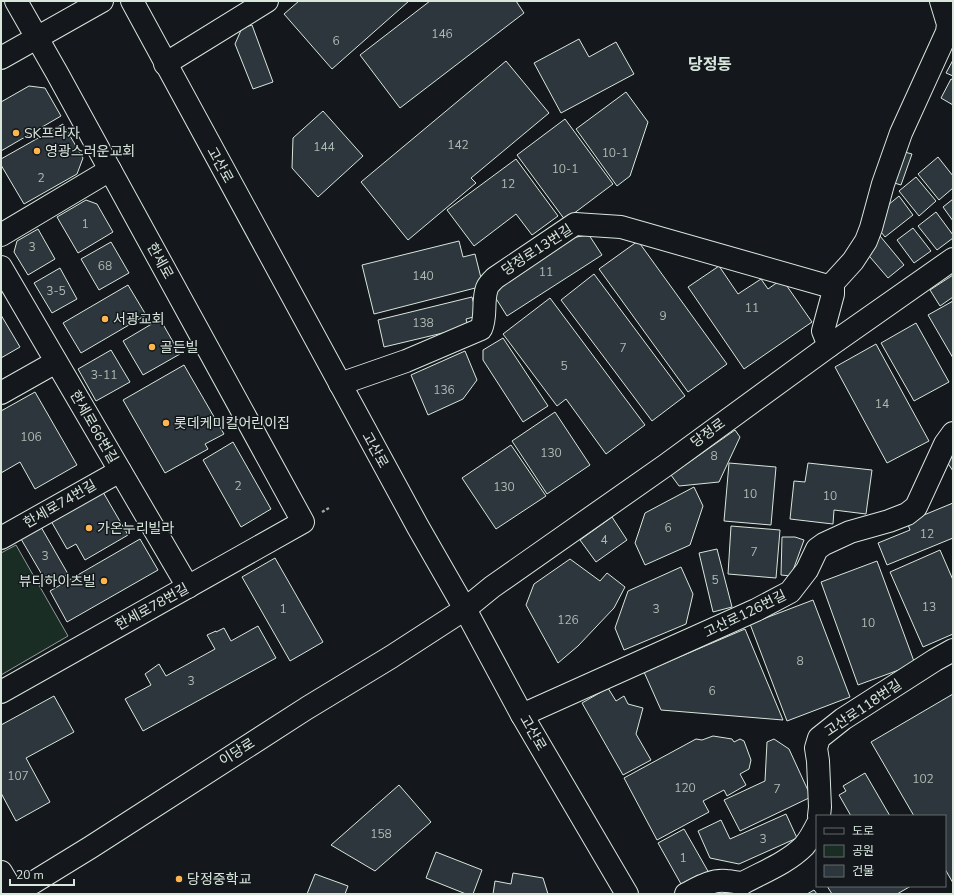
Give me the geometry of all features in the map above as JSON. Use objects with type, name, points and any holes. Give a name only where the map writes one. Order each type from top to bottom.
[{"type":"street","name":"한세로","points":[[16,1],[38,38],[303,522]]},
{"type":"street","points":[[1,58],[102,1]]},
{"type":"street","name":"고산로","points":[[132,1],[165,64],[522,715],[627,894]]},
{"type":"street","points":[[165,64],[267,1]]},
{"type":"street","points":[[829,346],[823,331],[833,294],[833,283],[853,261],[866,241],[901,132],[947,32],[948,24],[941,1]]},
{"type":"street","points":[[1,235],[110,170]]},
{"type":"street","name":"당정로13번길","points":[[340,384],[406,361],[481,329],[485,322],[487,287],[495,278],[575,224],[621,227],[828,286],[833,283]]},
{"type":"street","name":"당정로","points":[[465,609],[492,588],[829,346],[953,259]]},
{"type":"street","name":"한세로66번길","points":[[1,267],[188,587]]},
{"type":"street","points":[[1,393],[56,362]]},
{"type":"street","name":"고산로126번길","points":[[522,715],[743,616],[790,592],[807,570],[817,549],[824,544],[850,532],[889,521],[907,514],[916,507],[945,444],[953,433]]},
{"type":"street","name":"한세로74번길","points":[[1,538],[120,471]]},
{"type":"street","name":"한세로78번길","points":[[1,692],[303,522]]},
{"type":"street","name":"이당로","points":[[11,893],[34,882],[91,847],[307,708],[391,657],[465,609]]},
{"type":"street","name":"고산로118번길","points":[[819,815],[818,761],[816,748],[819,738],[843,719],[953,650]]},
{"type":"street","points":[[686,894],[701,886],[713,882],[726,880],[743,883],[789,858],[804,846],[816,827]]},
{"type":"street","points":[[1,872],[11,893]]},
{"type":"green space","points":[[16,545],[68,636],[1,675],[1,553]]},
{"type":"building","points":[[299,1],[409,1],[332,69],[284,14]]},
{"type":"building","points":[[430,1],[516,1],[524,13],[400,108],[360,55]]},
{"type":"building","points":[[252,25],[273,82],[253,89],[235,44],[242,28]]},
{"type":"building","points":[[579,39],[589,57],[616,42],[634,74],[561,113],[534,63]]},
{"type":"building","points":[[953,60],[953,76],[946,73]]},
{"type":"building","points":[[506,61],[549,113],[471,178],[476,183],[408,240],[361,182]]},
{"type":"building","points":[[951,79],[953,80],[953,105],[941,98]]},
{"type":"building","name":"SK프라자","points":[[29,86],[45,88],[61,116],[1,151],[1,102]]},
{"type":"building","points":[[626,92],[648,122],[630,176],[617,186],[576,129]]},
{"type":"building","points":[[323,111],[363,156],[318,197],[292,168],[293,138]]},
{"type":"building","points":[[565,119],[613,184],[565,220],[517,155]]},
{"type":"building","points":[[63,124],[83,158],[77,174],[24,204],[1,165],[1,159]]},
{"type":"building","points":[[901,151],[912,154],[901,185],[891,182]]},
{"type":"building","points":[[938,157],[953,176],[953,188],[939,200],[918,174]]},
{"type":"building","points":[[516,159],[558,216],[532,235],[516,214],[474,246],[447,210]]},
{"type":"building","points":[[916,177],[936,201],[919,216],[899,191]]},
{"type":"building","points":[[899,196],[913,215],[885,237],[878,228],[882,210]]},
{"type":"building","points":[[953,199],[953,221],[943,207]]},
{"type":"building","points":[[86,200],[97,204],[113,232],[78,253],[57,217]]},
{"type":"building","points":[[936,212],[953,235],[953,238],[937,250],[918,226]]},
{"type":"building","points":[[913,228],[931,251],[914,263],[897,240]]},
{"type":"building","points":[[38,229],[55,259],[28,275],[14,252],[17,241]]},
{"type":"building","points":[[589,235],[602,255],[507,316],[490,289],[570,238]]},
{"type":"building","points":[[880,236],[904,265],[888,278],[864,250]]},
{"type":"building","points":[[459,241],[463,257],[475,254],[483,286],[374,314],[362,265]]},
{"type":"building","points":[[638,241],[727,364],[688,392],[599,269]]},
{"type":"building","points":[[111,242],[129,273],[99,290],[81,259]]},
{"type":"building","points":[[719,266],[738,294],[761,279],[768,289],[782,279],[812,322],[744,369],[688,287]]},
{"type":"building","points":[[60,268],[77,299],[52,313],[34,283]]},
{"type":"building","points":[[594,274],[685,396],[652,421],[561,300]]},
{"type":"building","points":[[953,275],[953,297],[940,306],[930,290]]},
{"type":"building","name":"서광교회","points":[[128,285],[146,315],[81,353],[63,323]]},
{"type":"building","points":[[472,297],[477,316],[466,319],[468,327],[384,347],[378,320]]},
{"type":"building","points":[[550,298],[645,425],[606,454],[566,399],[557,406],[503,334]]},
{"type":"building","points":[[953,301],[953,358],[928,315]]},
{"type":"building","points":[[1,315],[20,347],[1,358]]},
{"type":"building","name":"골든빌","points":[[160,319],[180,354],[143,375],[123,341]]},
{"type":"building","points":[[916,323],[949,382],[914,401],[881,343]]},
{"type":"building","points":[[503,338],[548,406],[523,422],[483,360],[483,350]]},
{"type":"building","points":[[876,344],[929,441],[887,463],[835,367]]},
{"type":"building","points":[[111,350],[130,382],[96,401],[78,369]]},
{"type":"building","points":[[465,351],[477,380],[463,399],[428,415],[411,375]]},
{"type":"building","name":"롯데케미칼어린이집","points":[[184,365],[224,434],[205,444],[208,449],[165,473],[123,400]]},
{"type":"building","points":[[35,392],[77,465],[35,489],[20,462],[1,473],[1,411]]},
{"type":"building","points":[[555,412],[590,465],[547,494],[512,441]]},
{"type":"building","points":[[735,430],[740,437],[719,482],[679,486],[671,475]]},
{"type":"building","points":[[233,442],[271,509],[241,527],[203,460]]},
{"type":"building","points":[[511,445],[546,496],[496,529],[462,478]]},
{"type":"building","points":[[953,449],[953,471],[943,456]]},
{"type":"building","points":[[729,463],[776,467],[771,525],[724,521]]},
{"type":"building","points":[[808,463],[872,470],[866,514],[834,510],[833,524],[790,519],[794,481],[805,482]]},
{"type":"building","points":[[694,487],[703,506],[690,545],[645,565],[635,543],[645,513]]},
{"type":"building","name":"가온누리빌라","points":[[103,492],[128,535],[85,560],[76,544],[67,549],[51,521]]},
{"type":"building","points":[[953,503],[953,538],[887,565],[878,543],[910,530],[907,522]]},
{"type":"building","points":[[612,517],[627,540],[596,562],[580,540]]},
{"type":"building","points":[[731,526],[780,530],[776,578],[728,574]]},
{"type":"building","points":[[41,527],[68,574],[48,585],[21,539]]},
{"type":"building","points":[[782,537],[795,537],[804,540],[791,576],[781,575]]},
{"type":"building","name":"뷰티하이츠빌","points":[[140,539],[158,570],[67,622],[50,591]]},
{"type":"building","points":[[717,549],[732,607],[713,612],[699,553]]},
{"type":"building","points":[[940,550],[953,580],[953,634],[923,647],[890,572]]},
{"type":"building","points":[[275,558],[323,642],[290,661],[242,577]]},
{"type":"building","points":[[570,559],[600,581],[607,573],[625,587],[614,608],[578,646],[558,663],[526,605],[534,584]]},
{"type":"building","points":[[877,561],[915,664],[858,685],[821,582]]},
{"type":"building","points":[[681,567],[693,594],[686,624],[624,650],[615,628],[628,591]]},
{"type":"building","points":[[813,600],[850,697],[787,721],[750,624]]},
{"type":"building","points":[[258,626],[276,658],[143,731],[125,699],[151,685],[145,674],[159,664],[166,676],[215,649],[207,635],[216,631],[224,628],[231,641]]},
{"type":"building","points":[[745,629],[783,720],[661,710],[644,672]]},
{"type":"building","points":[[608,688],[616,701],[624,696],[628,704],[643,708],[636,734],[651,760],[623,775],[582,703]]},
{"type":"building","points":[[953,694],[953,883],[946,871],[946,815],[913,815],[871,742]]},
{"type":"building","points":[[54,696],[74,732],[26,758],[50,802],[16,821],[1,793],[1,725]]},
{"type":"building","points":[[713,736],[732,739],[734,742],[740,739],[744,741],[751,760],[749,769],[740,774],[746,785],[727,796],[724,790],[703,801],[709,812],[657,840],[624,778],[696,739],[702,740]]},
{"type":"building","points":[[774,739],[789,749],[811,797],[740,831],[724,800],[765,781],[767,742]]},
{"type":"building","points":[[865,773],[889,815],[850,815],[839,795],[846,791],[843,786]]},
{"type":"building","points":[[399,785],[431,822],[375,871],[331,845]]},
{"type":"building","points":[[786,814],[797,838],[739,864],[710,858],[698,831],[721,820],[730,839]]},
{"type":"building","points":[[684,829],[709,873],[700,878],[698,875],[681,884],[658,843]]},
{"type":"building","points":[[436,852],[482,870],[473,894],[466,894],[426,878]]},
{"type":"building","points":[[513,873],[543,878],[548,894],[493,894],[495,881],[511,884]]},
{"type":"building","points":[[315,874],[348,886],[345,894],[307,894]]},
{"type":"building","points":[[828,887],[909,887],[897,894],[832,894]]},
{"type":"building","points":[[814,890],[817,894],[807,894]]},
{"type":"place","name":"SK프라자","points":[[16,133]]},
{"type":"place","name":"영광스러운교회","points":[[37,151]]},
{"type":"place","name":"서광교회","points":[[105,319]]},
{"type":"place","name":"골든빌","points":[[152,347]]},
{"type":"place","name":"롯데케미칼어린이집","points":[[166,423]]},
{"type":"place","name":"가온누리빌라","points":[[89,528]]},
{"type":"place","name":"뷰티하이츠빌","points":[[104,581]]},
{"type":"place","name":"당정중학교","points":[[179,879]]},
{"type":"district","name":"당정동","points":[[710,65]]}]
